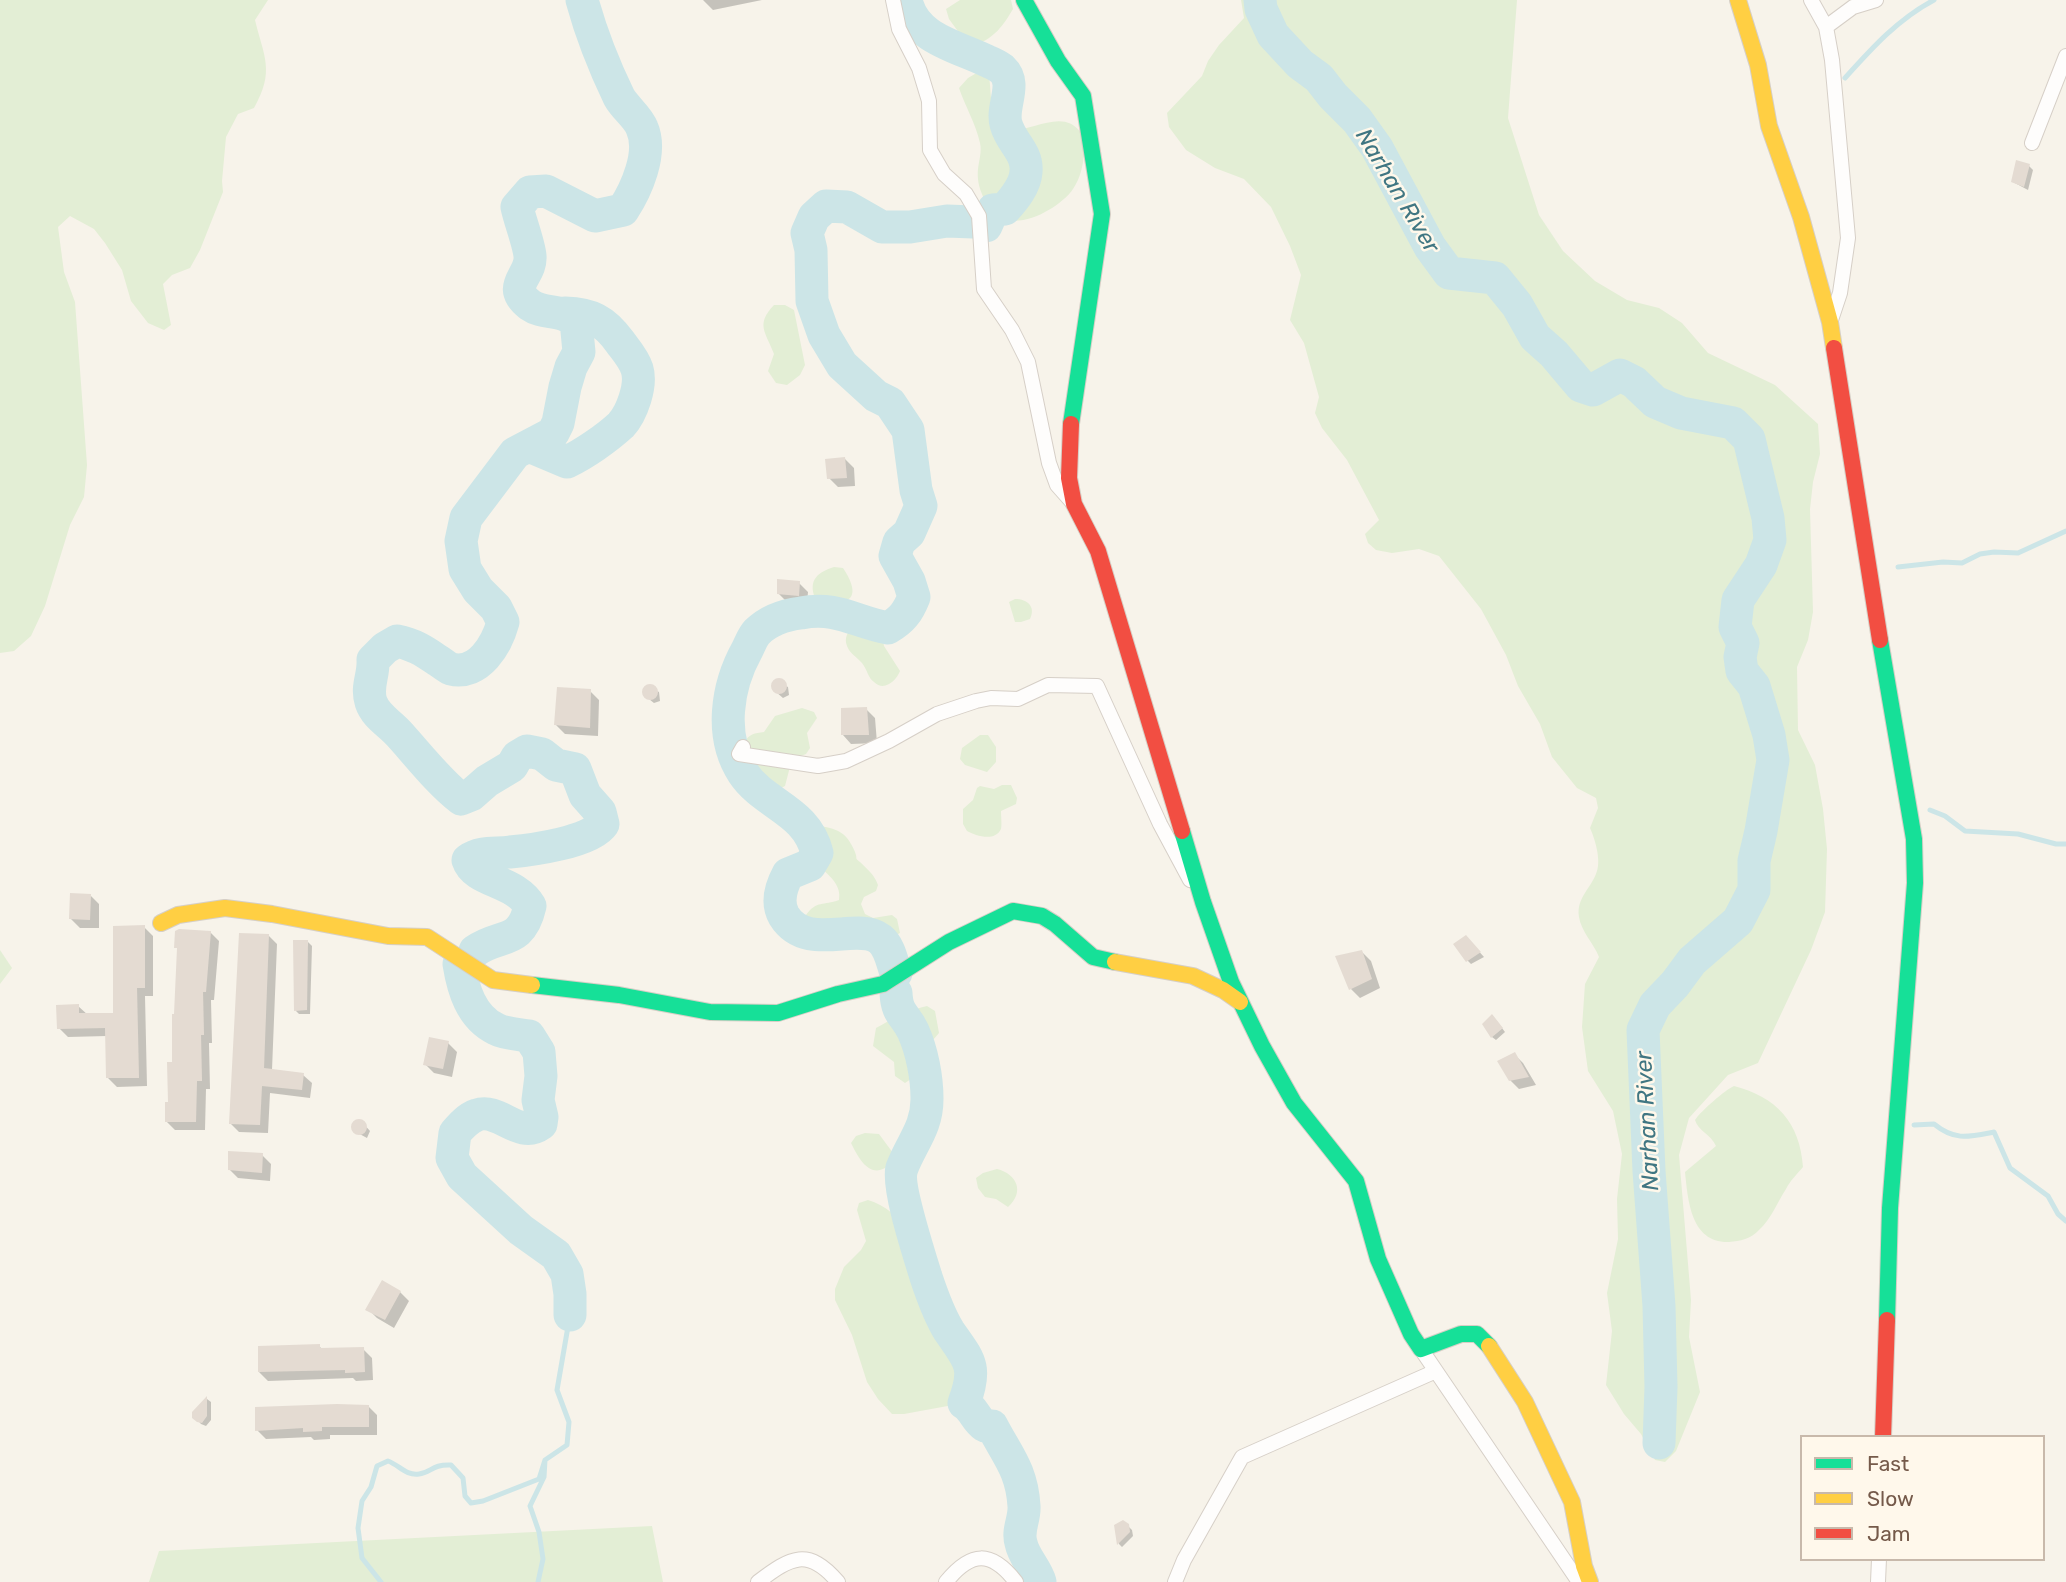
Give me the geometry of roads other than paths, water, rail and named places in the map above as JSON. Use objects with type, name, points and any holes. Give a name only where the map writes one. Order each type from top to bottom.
[{"type":"street","points":[[893,0],[899,29],[919,68],[929,102],[930,150],[944,174],[966,194],[979,216],[984,289],[1012,330],[1028,362],[1049,463],[1057,485],[1074,504],[1098,551],[1203,902],[1231,982],[1294,1103],[1356,1181],[1378,1259],[1411,1334],[1579,1582]]},
{"type":"street","points":[[1024,0],[1058,61],[1083,96],[1102,214],[1069,438],[1069,478],[1074,504]]},
{"type":"street","points":[[1738,0],[1758,65],[1769,126],[1801,217],[1830,322],[1914,839],[1915,883],[1890,1208],[1883,1435]]},
{"type":"street","points":[[1811,0],[1826,27],[1832,60],[1848,238],[1840,293],[1830,322]]},
{"type":"street","points":[[1826,27],[1853,7],[1875,0]]},
{"type":"street","points":[[2032,143],[2066,56]]},
{"type":"street","points":[[743,747],[739,754],[818,766],[846,761],[937,715],[976,701],[991,698],[1018,699],[1048,685],[1097,686],[1160,824],[1203,902]]},
{"type":"street","points":[[161,923],[178,915],[225,908],[272,914],[388,936],[427,937],[493,980],[619,995],[710,1012],[778,1013],[838,994],[883,984],[949,942],[1013,911],[1042,916],[1093,957],[1194,976],[1223,990],[1241,1003]]},
{"type":"street","points":[[1421,1349],[1461,1334],[1477,1334],[1490,1347],[1525,1402],[1572,1502],[1584,1566],[1590,1582]]},
{"type":"street","points":[[1175,1582],[1184,1560],[1242,1457],[1436,1371]]},
{"type":"street","points":[[946,1582],[957,1569],[981,1557],[995,1561],[1016,1582]]},
{"type":"street","points":[[758,1582],[777,1567],[801,1558],[821,1563],[838,1582]]},
{"type":"street","points":[[1878,1582],[1879,1561]]},
{"type":"waterway","name":"Narhan River","points":[[475,951],[515,933],[526,919],[530,906],[515,891],[479,873],[468,860],[483,854],[532,849],[586,836],[603,824],[600,812],[585,795],[575,769],[556,765],[542,754],[527,751],[517,757],[512,766],[461,799],[376,712],[371,702],[370,686],[373,660],[397,641],[418,648],[451,669],[461,670],[470,668],[485,656],[496,640],[503,622],[496,608],[478,590],[465,569],[461,541],[466,518],[515,453],[553,433],[558,423],[571,367],[579,352],[576,321],[564,314],[535,308],[520,292],[530,256],[517,207],[530,192],[546,191],[595,216],[623,210],[638,182],[646,149],[638,120],[613,85],[582,0]]},
{"type":"waterway","name":"Narhan River","points":[[906,0],[918,24],[927,32],[938,40],[995,65],[1007,75],[1009,88],[1006,124],[1022,153],[1026,172],[1024,182],[1015,197],[1005,209],[993,210],[986,226],[988,219]]},
{"type":"waterway","name":"Narhan River","points":[[1260,0],[1261,9],[1273,35],[1300,64],[1319,78],[1357,120],[1377,148],[1430,247],[1449,273],[1495,278],[1517,305],[1535,337],[1554,354],[1581,386],[1593,390],[1620,375],[1634,382],[1655,402],[1681,413],[1733,423],[1749,439],[1768,518],[1770,540],[1761,565],[1738,600],[1735,627],[1743,643],[1740,657],[1742,671],[1754,686],[1769,735],[1773,760],[1754,861],[1754,890],[1738,921],[1692,961],[1655,1005],[1643,1030],[1649,1171],[1659,1306],[1659,1443]]},
{"type":"waterway","points":[[1845,78],[1897,25],[1934,0]]},
{"type":"waterway","name":"Narhan River","points":[[896,973],[883,942],[871,934],[806,933],[794,927],[784,916],[780,895],[788,874],[810,865],[817,853],[812,839],[795,817],[762,793],[743,773],[735,759],[731,743],[728,711],[740,664],[754,636],[767,624],[789,615],[814,611],[836,613],[888,628],[904,615],[914,597],[909,581],[895,556],[899,542],[909,533],[921,506],[916,490],[908,430],[890,403],[876,396],[842,365],[824,335],[812,301],[811,250],[807,233],[814,217],[826,206],[847,207],[882,227],[910,227],[947,221],[973,222]]},
{"type":"waterway","name":"Narhan River","points":[[529,446],[567,462],[581,455],[621,425],[635,398],[637,369],[614,334],[596,320],[565,313]]},
{"type":"waterway","points":[[1898,567],[1943,562],[1962,563],[1980,554],[1994,552],[2018,553],[2066,531]]},
{"type":"waterway","points":[[1930,810],[1945,816],[1965,831],[2018,834],[2066,844]]},
{"type":"waterway","name":"Narhan River","points":[[459,964],[466,992],[480,1017],[500,1031],[529,1036],[539,1052],[541,1076],[538,1100],[542,1117],[541,1124],[525,1128],[493,1115],[474,1116],[455,1133],[452,1158],[462,1176],[521,1230],[556,1255],[567,1274],[570,1315]]},
{"type":"waterway","name":"Narhan River","points":[[896,993],[900,1010],[919,1047],[927,1091],[925,1118],[902,1168],[905,1204],[936,1305],[969,1364],[970,1380],[964,1403],[985,1426],[992,1426],[1017,1473],[1024,1506],[1021,1543],[1040,1582]]},
{"type":"waterway","points":[[1914,1125],[1934,1124],[1949,1133],[1962,1136],[1994,1132],[2010,1168],[2048,1196],[2058,1214],[2066,1221]]},
{"type":"waterway","name":"Narhan River","points":[[538,1582],[543,1559],[539,1532],[530,1506],[544,1477],[545,1460],[567,1445],[569,1422],[557,1390],[570,1315]]},
{"type":"waterway","name":"Narhan River","points":[[381,1582],[362,1558],[358,1528],[362,1501],[371,1487],[377,1466],[388,1461],[414,1474],[451,1465],[463,1478],[465,1496],[471,1503],[483,1501],[539,1479],[545,1460]]}]
